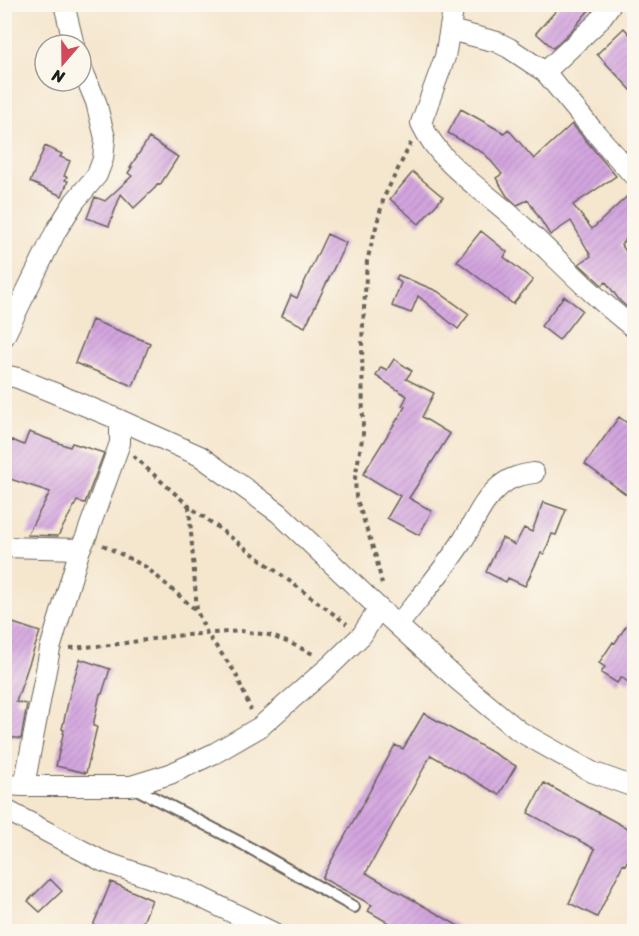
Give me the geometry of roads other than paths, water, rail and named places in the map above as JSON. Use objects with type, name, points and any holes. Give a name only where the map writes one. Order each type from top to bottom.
[{"type":"street","points":[[64,4],[71,33]]},
{"type":"street","points":[[454,4],[445,57],[421,123],[428,138],[444,159],[514,218],[585,286],[634,328]]},
{"type":"street","points":[[544,72],[598,22],[611,4]]},
{"type":"street","points":[[450,30],[496,42],[509,48],[544,72],[634,176]]},
{"type":"street","points":[[4,337],[56,231],[75,201],[97,175],[103,159],[105,138],[92,93]]},
{"type":"street","points":[[4,375],[18,378],[120,420],[200,456],[279,513],[387,616],[519,731],[592,771],[634,787]]},
{"type":"street","points":[[24,786],[50,649],[83,543],[120,443],[120,420]]},
{"type":"street","points":[[4,785],[131,786],[170,774],[215,753],[260,727],[448,561],[482,505],[500,485],[516,476],[534,473]]},
{"type":"street","points":[[4,547],[83,543]]},
{"type":"street","points":[[4,808],[102,861],[186,890],[272,932]]},
{"type":"lane","points":[[131,786],[241,843],[354,908]]}]
